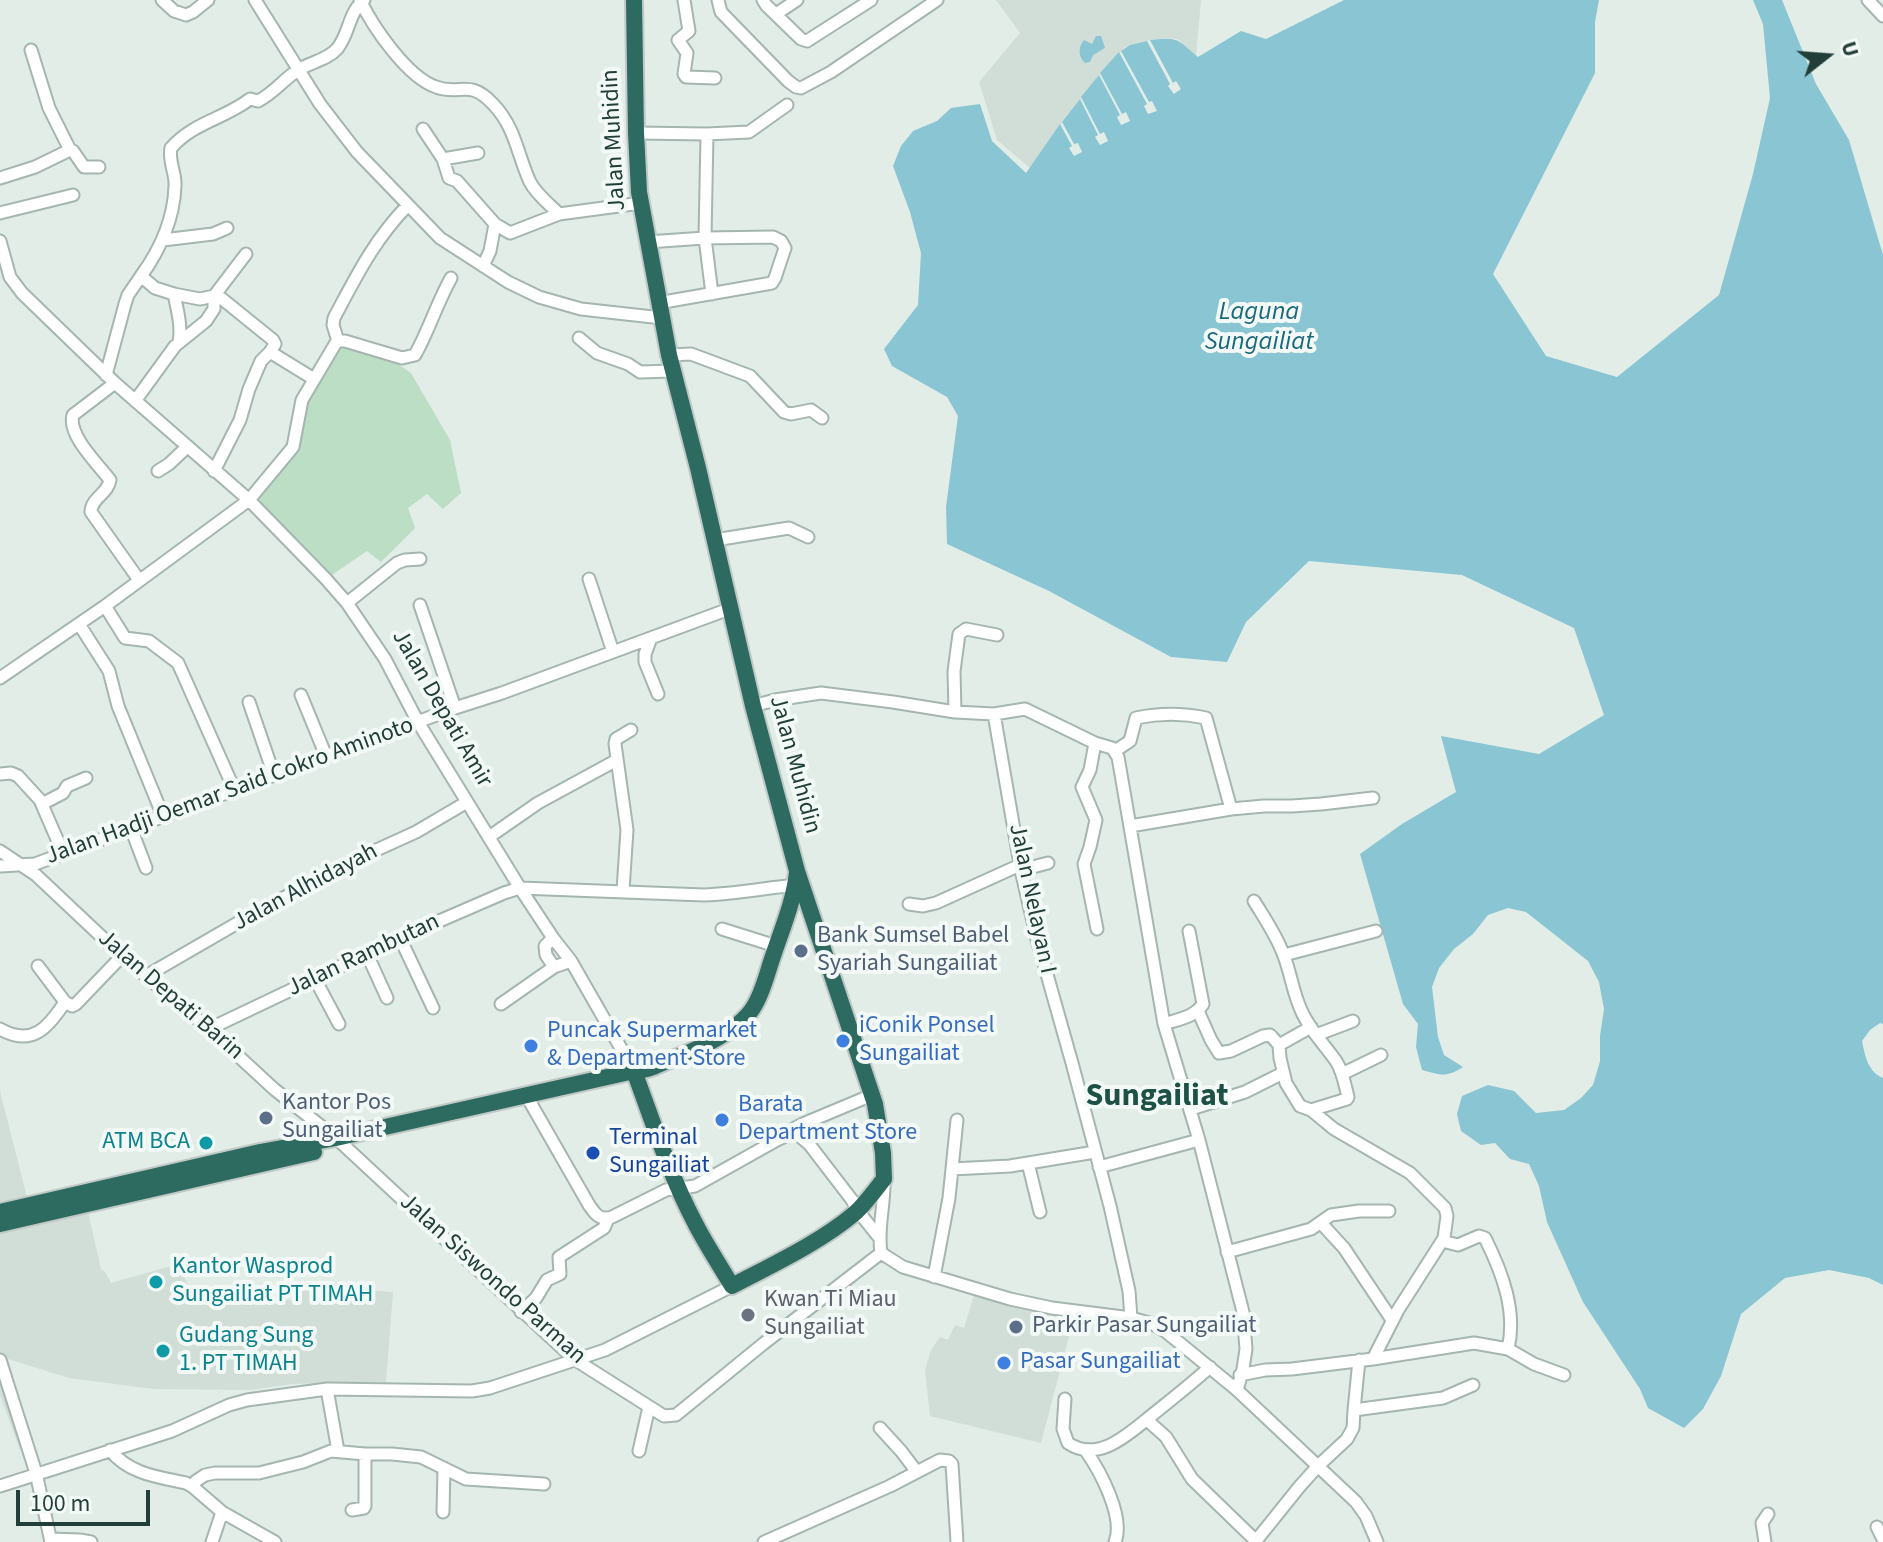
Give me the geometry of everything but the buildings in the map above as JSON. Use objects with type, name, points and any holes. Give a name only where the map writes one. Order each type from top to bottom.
[{"type":"highway","name":"Jalan Muhidin","points":[[634,0],[636,133],[641,203],[659,316],[796,878],[814,920],[872,1095],[880,1128],[884,1179]]},
{"type":"highway","points":[[0,1212],[260,1152],[340,1142],[530,1102],[639,1074],[694,1051],[722,1035],[752,1010],[784,924],[796,878]]},
{"type":"highway","points":[[784,924],[814,920]]},
{"type":"highway","points":[[0,1224],[639,1074]]},
{"type":"highway","name":"Jalan Depati Amir","points":[[639,1074],[678,1187],[694,1222],[732,1286]]},
{"type":"highway","points":[[732,1286],[842,1223],[858,1211],[884,1179]]},
{"type":"street","points":[[162,0],[174,11],[186,15],[208,0]]},
{"type":"street","points":[[255,0],[320,104],[357,152],[423,222],[464,255],[539,297],[581,309],[659,316],[712,294],[772,283],[785,248],[781,241],[773,237],[647,242]]},
{"type":"street","points":[[684,0],[689,31],[678,40],[687,53],[684,74],[686,77],[715,78]]},
{"type":"street","points":[[718,0],[719,9],[731,22],[788,81],[801,88],[831,72],[937,0]]},
{"type":"street","points":[[763,0],[801,39],[807,41],[871,0]]},
{"type":"street","points":[[776,14],[797,0]]},
{"type":"street","points":[[1868,0],[1882,12]]},
{"type":"street","points":[[139,580],[91,512],[92,504],[109,487],[110,480],[77,437],[71,422],[73,415],[111,379],[128,295],[163,240],[176,184],[169,151],[172,145],[202,123],[236,110],[250,99],[261,100],[298,70],[332,54],[344,39],[353,10],[361,1],[385,42],[413,72],[435,87],[478,91],[490,100],[511,128],[532,185],[559,214]]},
{"type":"street","points":[[31,50],[49,108],[70,150],[84,167],[99,167]]},
{"type":"street","points":[[636,133],[749,132],[787,105]]},
{"type":"street","points":[[423,129],[443,159],[447,176],[457,181],[495,224],[513,233],[559,214],[641,203]]},
{"type":"street","points":[[707,134],[705,238],[712,294]]},
{"type":"street","points":[[0,178],[35,167],[70,150]]},
{"type":"street","points":[[443,159],[478,153]]},
{"type":"street","points":[[0,213],[73,195]]},
{"type":"street","points":[[338,341],[334,318],[380,237],[408,205]]},
{"type":"street","points":[[483,266],[490,251],[495,224]]},
{"type":"street","points":[[163,240],[213,234],[227,228]]},
{"type":"street","name":"Jalan Depati Amir","points":[[0,241],[5,276],[111,379],[249,500],[347,603],[385,659],[418,722],[520,888],[571,961],[639,1074]]},
{"type":"street","points":[[135,401],[155,370],[179,342],[206,321],[214,309],[214,296],[246,254]]},
{"type":"street","points":[[141,276],[155,288],[174,294],[200,299],[221,298],[273,340],[274,347],[261,361],[240,420],[214,471]]},
{"type":"street","points":[[0,678],[105,606],[249,500],[293,447],[302,401],[335,343],[345,341],[402,358],[415,355],[451,278]]},
{"type":"street","points":[[174,294],[181,336],[179,342]]},
{"type":"street","points":[[579,338],[597,353],[628,364],[640,372],[691,354],[753,378],[784,412],[791,414],[811,410],[822,418]]},
{"type":"street","points":[[270,352],[314,379]]},
{"type":"street","points":[[158,471],[187,447]]},
{"type":"street","points":[[715,540],[789,528],[808,537]]},
{"type":"street","points":[[347,603],[397,563],[420,559]]},
{"type":"street","points":[[589,579],[613,652]]},
{"type":"street","points":[[420,605],[455,708]]},
{"type":"street","points":[[105,606],[125,638],[149,641],[178,663],[234,789]]},
{"type":"street","name":"Jalan Hadji Oemar Said Cokro Aminoto","points":[[0,866],[35,864],[729,609]]},
{"type":"street","points":[[79,624],[109,671],[118,706],[163,816]]},
{"type":"street","points":[[955,712],[954,671],[959,634],[966,629],[997,635]]},
{"type":"street","points":[[651,638],[644,658],[658,694]]},
{"type":"street","points":[[753,706],[821,693],[955,712],[994,714],[1025,709],[1115,751],[1164,1024],[1191,1109],[1244,1317],[1246,1349],[1237,1390]]},
{"type":"street","points":[[301,695],[326,756]]},
{"type":"street","points":[[249,702],[274,775]]},
{"type":"street","points":[[1115,751],[1132,738],[1136,718],[1185,713],[1206,718],[1231,809]]},
{"type":"street","name":"Jalan Nelayan I","points":[[994,714],[1020,867],[1110,1206],[1130,1308]]},
{"type":"street","points":[[623,890],[627,830],[616,739],[631,730]]},
{"type":"street","points":[[1095,743],[1090,770],[1082,787],[1096,820],[1084,864],[1097,929]]},
{"type":"street","points":[[489,837],[538,803],[617,760]]},
{"type":"street","points":[[0,774],[18,776],[42,804],[63,853]]},
{"type":"street","points":[[42,804],[64,793],[67,786],[86,778]]},
{"type":"street","points":[[1130,826],[1231,809],[1373,798]]},
{"type":"street","name":"Jalan Alhidayah","points":[[146,976],[253,914],[416,832],[467,802]]},
{"type":"street","points":[[131,828],[146,868]]},
{"type":"street","name":"Jalan Depati Barin","points":[[0,851],[36,875],[122,956],[274,1089],[340,1142]]},
{"type":"street","points":[[909,904],[923,906],[936,903],[1020,867],[1048,863]]},
{"type":"street","points":[[520,888],[725,894],[765,888],[796,878]]},
{"type":"street","name":"Jalan Rambutan","points":[[209,1029],[400,938],[520,888]]},
{"type":"street","points":[[1254,901],[1284,955],[1300,1007],[1342,1074],[1347,1099],[1311,1110]]},
{"type":"street","points":[[722,929],[776,946]]},
{"type":"street","points":[[1164,1024],[1198,1011],[1203,1004],[1189,931]]},
{"type":"street","points":[[1284,955],[1376,931]]},
{"type":"street","points":[[400,938],[433,1008]]},
{"type":"street","points":[[553,938],[545,950],[554,967]]},
{"type":"street","points":[[367,954],[387,998]]},
{"type":"street","points":[[38,966],[70,1006],[76,1004],[122,956]]},
{"type":"street","points":[[501,1004],[554,967],[571,961]]},
{"type":"street","points":[[315,979],[339,1024]]},
{"type":"street","points":[[0,1029],[17,1036],[36,1033],[48,1026],[65,1002]]},
{"type":"street","points":[[1198,1011],[1219,1053],[1270,1035],[1279,1045],[1283,1073],[1300,1106],[1410,1173],[1445,1208],[1447,1216],[1443,1236],[1392,1320],[1373,1359]]},
{"type":"street","points":[[1279,1045],[1313,1031],[1353,1021]]},
{"type":"street","points":[[1342,1074],[1381,1055]]},
{"type":"street","points":[[1191,1109],[1245,1092],[1283,1073]]},
{"type":"street","points":[[530,1102],[595,1214],[608,1219],[666,1190],[695,1186],[792,1133],[795,1128],[872,1095]]},
{"type":"street","points":[[934,1277],[949,1198],[957,1120]]},
{"type":"street","points":[[792,1133],[800,1134],[809,1144],[878,1236]]},
{"type":"street","points":[[1099,1167],[1199,1140]]},
{"type":"street","name":"Jalan Siswondo Parman","points":[[340,1142],[574,1359],[649,1407]]},
{"type":"street","points":[[952,1169],[1028,1163],[1095,1152]]},
{"type":"street","points":[[1028,1163],[1040,1212]]},
{"type":"street","points":[[884,1179],[884,1204],[878,1236],[881,1253],[903,1267],[1010,1299],[1052,1308],[1130,1308],[1210,1367],[1318,1466],[1356,1502],[1377,1542]]},
{"type":"street","points":[[1227,1252],[1311,1229],[1331,1215],[1389,1211]]},
{"type":"street","points":[[521,1312],[536,1298],[547,1280],[560,1274],[559,1257],[604,1228],[608,1219]]},
{"type":"street","points":[[1321,1223],[1360,1270],[1392,1320]]},
{"type":"street","points":[[1443,1236],[1458,1245],[1479,1236],[1485,1238],[1508,1298],[1511,1318],[1508,1349]]},
{"type":"street","points":[[639,1451],[649,1407],[664,1416],[676,1415],[881,1253]]},
{"type":"street","points":[[0,1486],[172,1431],[247,1400],[327,1389],[472,1391],[519,1379],[605,1350],[732,1286]]},
{"type":"street","points":[[1240,1375],[1474,1343],[1508,1349],[1534,1364],[1564,1375]]},
{"type":"street","points":[[0,1360],[36,1473],[51,1540],[91,1542]]},
{"type":"street","points":[[1147,1420],[1166,1437],[1192,1479],[1256,1541],[1318,1466],[1347,1439],[1353,1428],[1359,1360]]},
{"type":"street","points":[[1086,1451],[1114,1444],[1128,1436],[1210,1367]]},
{"type":"street","points":[[1354,1410],[1443,1398],[1473,1385]]},
{"type":"street","points":[[327,1389],[338,1451]]},
{"type":"street","points":[[1065,1399],[1063,1429],[1068,1443],[1086,1451],[1108,1488],[1117,1527],[1115,1542]]},
{"type":"street","points":[[880,1428],[917,1472]]},
{"type":"street","points":[[110,1450],[121,1462],[136,1471],[186,1483],[222,1512],[275,1542]]},
{"type":"street","points":[[193,1487],[205,1475],[259,1473],[331,1451],[421,1457],[466,1479],[544,1484]]},
{"type":"street","points":[[352,1510],[365,1506],[365,1454]]},
{"type":"street","points":[[764,1542],[890,1486],[940,1460],[952,1464],[957,1542]]},
{"type":"street","points":[[443,1512],[444,1468]]},
{"type":"street","points":[[212,1542],[222,1512]]},
{"type":"street","points":[[1765,1542],[1762,1523],[1768,1514]]},
{"type":"street","points":[[1877,1527],[1883,1539]]},
{"type":"shaded area","points":[[996,0],[1201,0],[1196,56],[1178,39],[1150,40],[1124,48],[1062,122],[1030,168],[997,140],[979,82],[1020,33]]},
{"type":"shaded area","points":[[0,1091],[28,1201],[0,1208]]},
{"type":"shaded area","points":[[88,1212],[101,1269],[111,1283],[178,1264],[188,1285],[301,1302],[303,1285],[393,1292],[386,1382],[292,1384],[251,1390],[153,1389],[69,1378],[8,1359],[32,1445],[20,1450],[0,1395],[0,1232]]},
{"type":"shaded area","name":"Pasar Sungailiat","points":[[976,1289],[1076,1310],[1041,1443],[930,1416],[925,1370],[931,1350],[940,1337],[948,1340],[955,1325],[964,1328]]},
{"type":"green space","points":[[335,343],[380,352],[411,373],[450,440],[461,493],[443,509],[427,494],[408,508],[415,528],[381,562],[367,551],[326,579],[251,503],[291,450],[303,400]]},
{"type":"water","name":"Laguna Sungailiat","points":[[1344,0],[1599,0],[1595,22],[1595,73],[1493,274],[1546,356],[1617,377],[1719,295],[1753,174],[1770,98],[1763,24],[1753,0],[1782,0],[1816,84],[1849,140],[1883,255],[1883,1024],[1870,1030],[1862,1041],[1871,1068],[1883,1078],[1883,1285],[1869,1278],[1829,1270],[1785,1278],[1741,1314],[1721,1376],[1703,1409],[1684,1428],[1648,1408],[1640,1389],[1583,1302],[1547,1222],[1539,1186],[1529,1164],[1510,1159],[1495,1143],[1481,1145],[1461,1131],[1457,1114],[1462,1096],[1488,1085],[1514,1091],[1536,1113],[1564,1110],[1593,1085],[1600,1061],[1604,1009],[1599,982],[1588,961],[1526,912],[1508,908],[1488,915],[1439,968],[1432,987],[1438,1037],[1444,1055],[1463,1067],[1443,1074],[1422,1070],[1416,1047],[1418,1024],[1403,1004],[1360,854],[1402,824],[1456,792],[1441,736],[1539,754],[1604,715],[1574,628],[1462,575],[1309,561],[1246,622],[1227,662],[1171,657],[1049,591],[947,544],[946,507],[958,416],[947,397],[892,366],[884,349],[918,305],[921,253],[893,166],[901,146],[913,131],[937,121],[951,108],[980,104],[992,141],[1026,173],[1060,124],[1074,156],[1082,152],[1062,122],[1080,99],[1100,145],[1108,141],[1104,132],[1100,134],[1081,97],[1099,75],[1120,115],[1117,117],[1121,125],[1130,121],[1126,112],[1122,114],[1100,73],[1119,52],[1147,104],[1144,106],[1148,114],[1157,111],[1121,51],[1130,45],[1147,41],[1174,94],[1181,89],[1176,81],[1173,83],[1150,40],[1177,41],[1198,57],[1241,31],[1266,39]]},
{"type":"water","points":[[1096,36],[1101,36],[1105,48],[1085,63],[1080,55],[1081,46],[1084,40],[1092,44]]},
{"type":"place","name":"Bank Sumsel Babel Syariah Sungailiat","points":[[801,951]]},
{"type":"place","name":"iConik Ponsel Sungailiat","points":[[843,1041]]},
{"type":"place","name":"Puncak Supermarket & Department Store","points":[[531,1046]]},
{"type":"place","name":"Kantor Pos Sungailiat","points":[[266,1118]]},
{"type":"place","name":"Barata Department Store","points":[[722,1120]]},
{"type":"place","name":"ATM BCA","points":[[206,1143]]},
{"type":"place","name":"Terminal Sungailiat","points":[[593,1153]]},
{"type":"place","name":"Kantor Wasprod Sungailiat PT TIMAH","points":[[156,1282]]},
{"type":"place","name":"Kwan Ti Miau Sungailiat","points":[[748,1315]]},
{"type":"place","name":"Parkir Pasar Sungailiat","points":[[1016,1327]]},
{"type":"place","name":"Gudang Sung 1. PT TIMAH","points":[[163,1351]]},
{"type":"place","name":"Pasar Sungailiat","points":[[1004,1363]]},
{"type":"district","name":"Sungailiat","points":[[1157,1098]]}]
